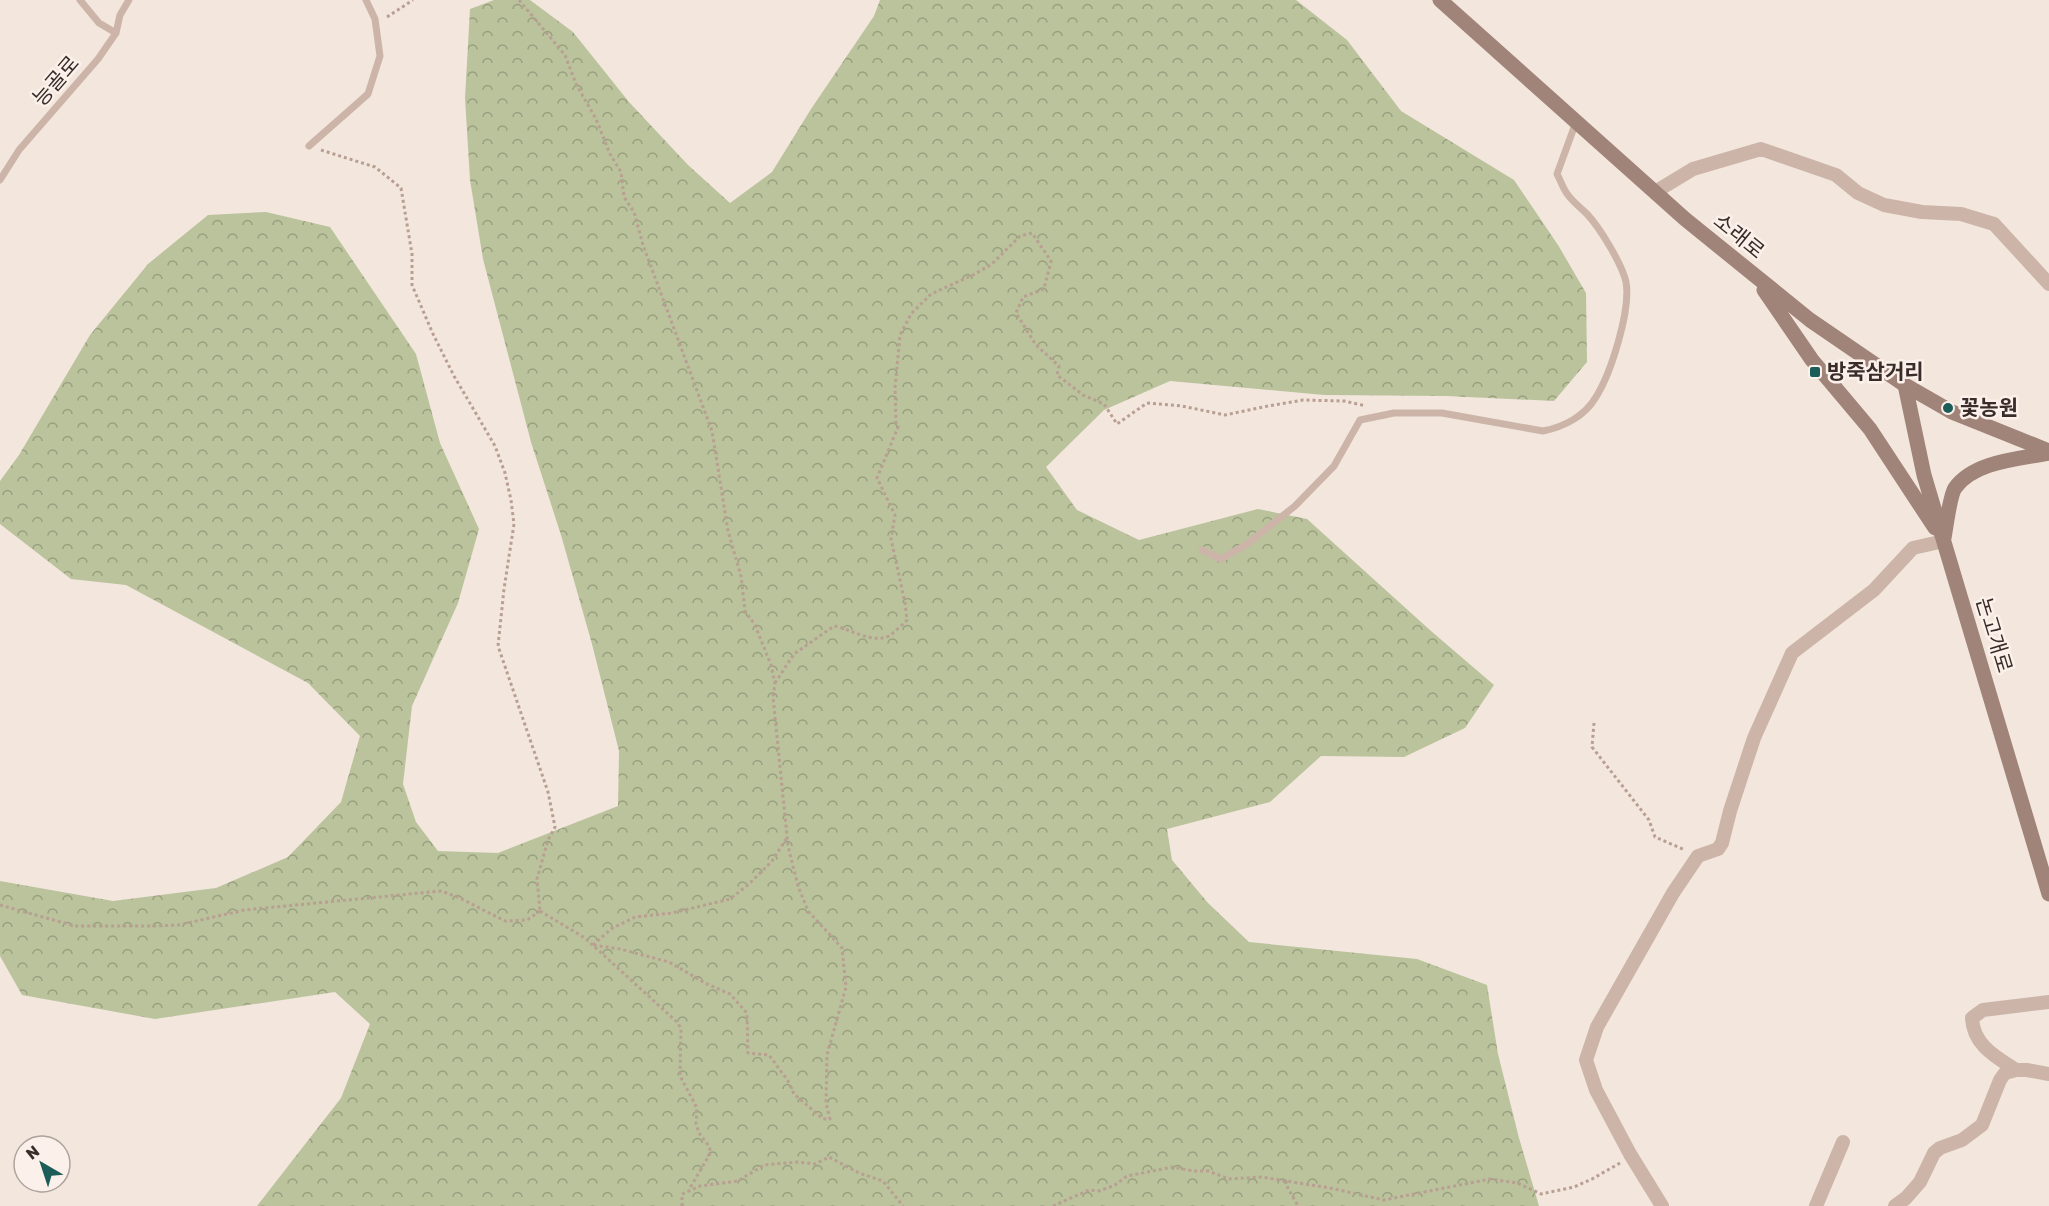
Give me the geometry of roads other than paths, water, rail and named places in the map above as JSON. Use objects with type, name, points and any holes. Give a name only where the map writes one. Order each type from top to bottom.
[{"type":"main road","name":"소래로","points":[[1440,0],[1654,192],[1810,320],[1905,385],[1952,412],[2049,452]]},
{"type":"main road","points":[[1754,275],[1812,360],[1870,429],[1944,541]]},
{"type":"main road","name":"논고개로","points":[[1905,385],[1924,475],[2049,894]]},
{"type":"main road","points":[[1944,541],[1954,489],[1972,472],[2049,452]]},
{"type":"street","points":[[1654,192],[1692,170],[1761,149],[1836,175],[1858,193],[1884,205],[1922,212],[1961,214],[1994,224],[2049,284]]},
{"type":"street","points":[[1662,1206],[1629,1154],[1596,1090],[1586,1060],[1597,1027],[1673,893],[1698,856],[1718,849],[1722,843],[1754,738],[1792,653],[1874,590],[1913,548],[1944,541]]},
{"type":"street","points":[[2016,1070],[1983,1048],[1972,1027],[1972,1018],[1983,1010],[2049,1002]]},
{"type":"street","points":[[1895,1206],[1906,1198],[1920,1182],[1934,1153],[1940,1148],[1962,1140],[1982,1125],[2000,1080],[2006,1073],[2016,1070],[2049,1074]]},
{"type":"street","points":[[1816,1206],[1844,1142]]},
{"type":"lane","points":[[80,0],[99,24],[116,33]]},
{"type":"lane","name":"능골로","points":[[0,180],[19,150],[98,59],[116,33],[120,15],[129,0]]},
{"type":"lane","points":[[309,146],[368,94],[380,56],[375,20],[366,0]]},
{"type":"lane","points":[[1202,550],[1221,559],[1247,544],[1295,506],[1334,466],[1360,420],[1395,412],[1442,413],[1543,431],[1560,428],[1576,418],[1596,398],[1611,363],[1625,316],[1626,282],[1608,242],[1589,216],[1568,195],[1557,174],[1576,122]]},
{"type":"place","name":"방죽삼거리","points":[[1815,372]]},
{"type":"place","name":"꽃농원","points":[[1948,408]]}]
